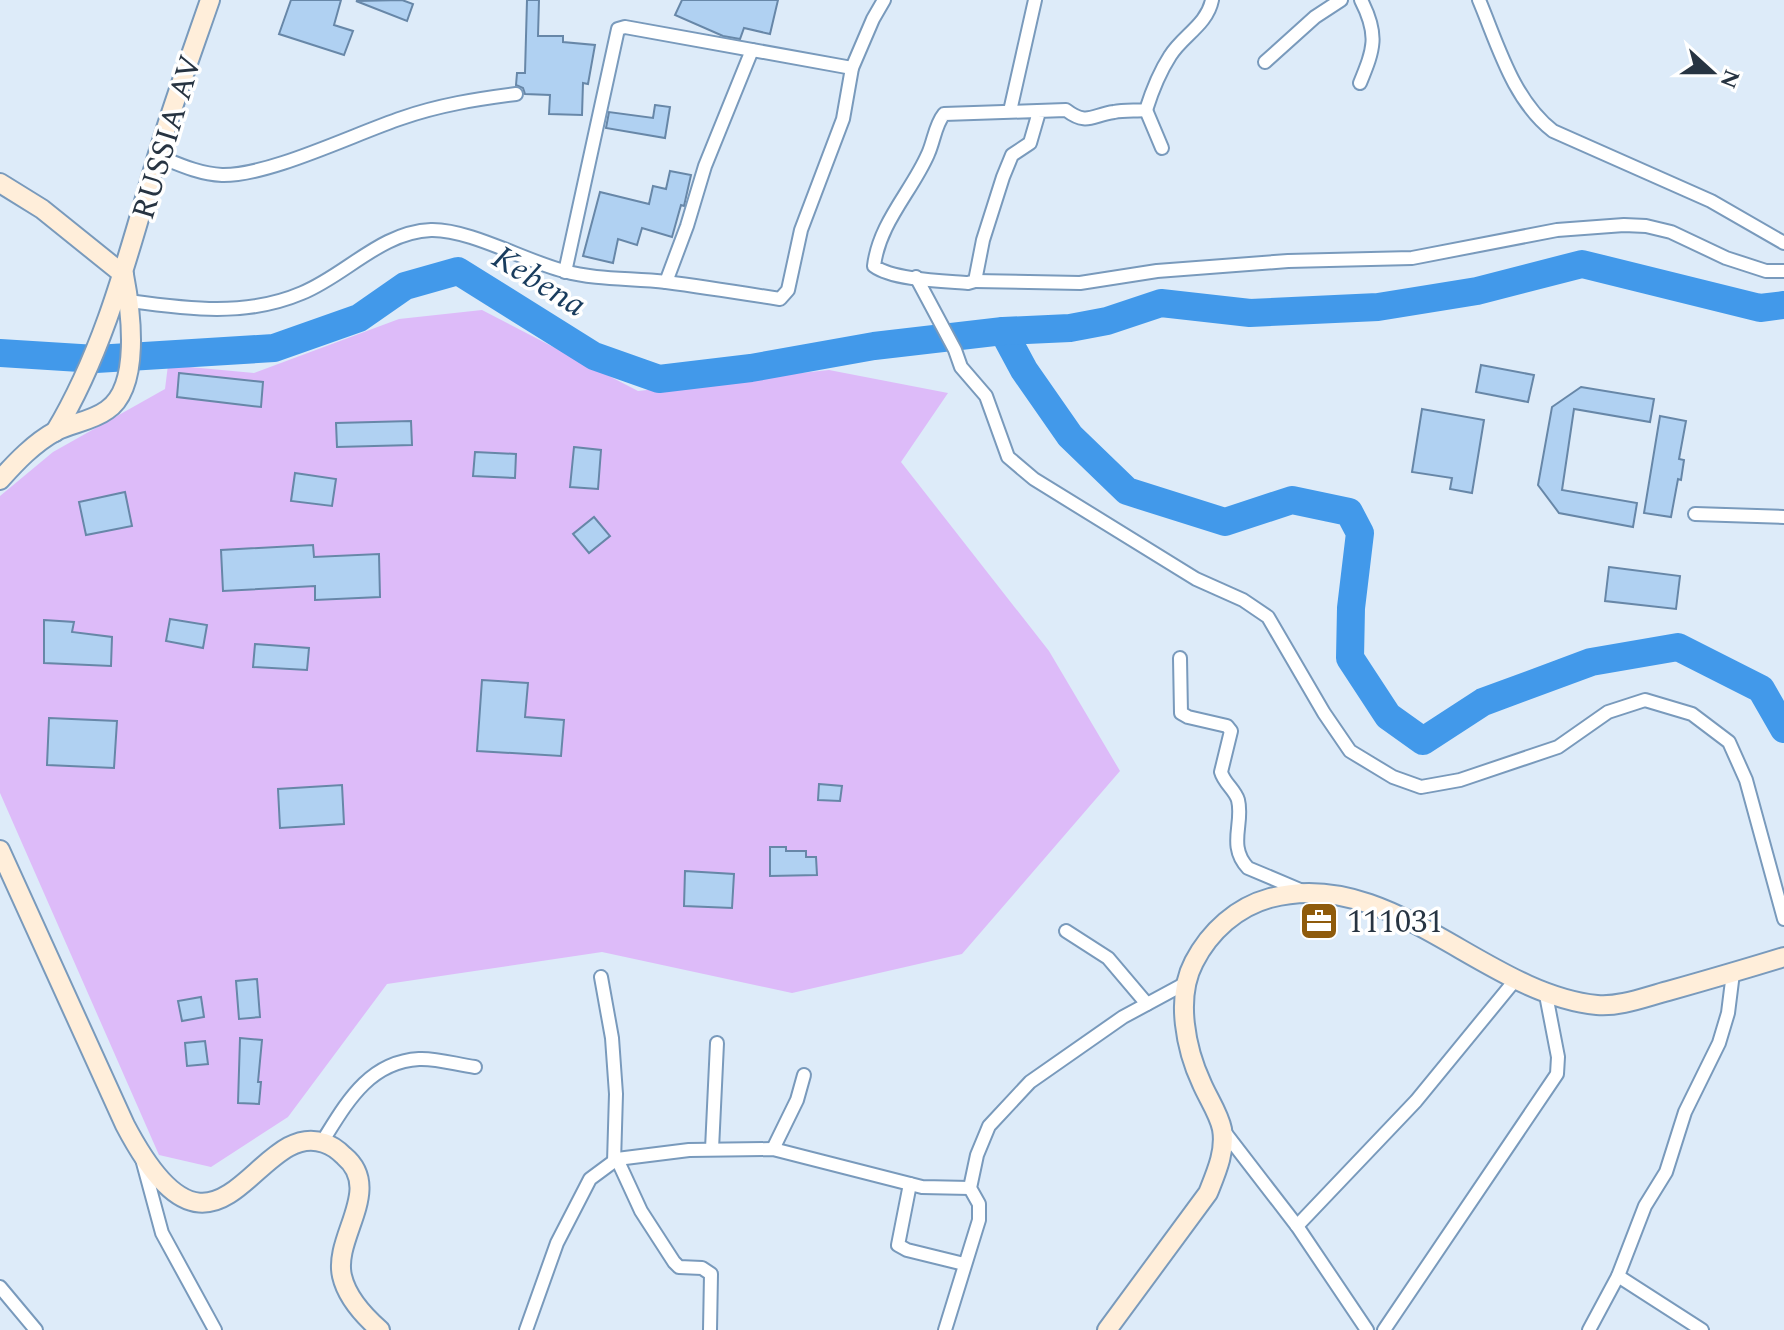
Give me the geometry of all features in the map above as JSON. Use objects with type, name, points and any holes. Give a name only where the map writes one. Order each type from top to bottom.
[{"type":"main road","name":"RUSSIA AV","points":[[55,432],[79,390],[124,275],[158,156],[210,0]]},
{"type":"main road","points":[[0,183],[42,209],[124,275]]},
{"type":"main road","name":"RUSSIA AV","points":[[55,432],[107,410],[124,392],[130,324],[124,275]]},
{"type":"main road","points":[[0,480],[27,451],[55,432]]},
{"type":"main road","points":[[0,850],[141,1156],[180,1195],[197,1202],[216,1202],[231,1194],[290,1147],[305,1142],[322,1142],[349,1160],[357,1172],[360,1187],[341,1263],[342,1277],[350,1296],[380,1330]]},
{"type":"main road","points":[[1107,1330],[1208,1193],[1218,1168],[1221,1128],[1187,1048],[1186,983],[1193,963],[1208,940],[1249,903],[1305,892],[1340,896],[1381,908],[1462,947],[1546,995],[1596,1005],[1611,1005],[1784,957]]},
{"type":"street","points":[[129,301],[221,310],[267,305],[303,293],[406,233],[434,230],[470,238],[565,272],[666,282],[780,299],[788,290],[801,230],[843,119],[852,68],[884,0]]},
{"type":"street","points":[[1010,111],[1035,0]]},
{"type":"street","points":[[1162,148],[1146,110],[1155,82],[1171,53],[1204,19],[1212,0]]},
{"type":"street","points":[[1265,62],[1315,17],[1341,0]]},
{"type":"street","points":[[1360,83],[1372,53],[1375,33],[1361,0]]},
{"type":"street","points":[[1479,0],[1522,98],[1539,121],[1553,131],[1711,201],[1784,243]]},
{"type":"street","points":[[565,272],[618,29],[625,27],[852,68]]},
{"type":"street","points":[[666,282],[705,166],[752,50]]},
{"type":"street","points":[[158,156],[193,170],[219,175],[238,174],[271,166],[404,117],[468,100],[516,94]]},
{"type":"street","points":[[1146,110],[1113,112],[1087,120],[1075,117],[1066,110],[944,114],[928,155],[898,202],[875,256],[874,266],[881,271],[968,283],[1080,283],[1157,271],[1288,261],[1412,258],[1557,230],[1624,225],[1671,232],[1726,258],[1766,271],[1784,271]]},
{"type":"street","points":[[975,281],[983,240],[1003,177],[1012,155],[1030,143],[1039,112]]},
{"type":"street","points":[[916,277],[961,367],[986,396],[1008,457],[1034,479],[1196,579],[1243,600],[1268,617],[1350,751],[1393,777],[1421,787],[1460,780],[1558,747],[1608,712],[1645,700],[1692,714],[1729,742],[1746,780],[1784,919]]},
{"type":"street","points":[[1695,514],[1784,517]]},
{"type":"street","points":[[1180,658],[1181,713],[1227,726],[1231,731],[1221,772],[1238,799],[1236,837],[1241,861],[1248,868],[1305,892]]},
{"type":"street","points":[[1066,931],[1108,958],[1147,1004]]},
{"type":"street","points":[[1589,1330],[1618,1276],[1645,1206],[1666,1172],[1685,1112],[1719,1043],[1728,1013],[1733,973]]},
{"type":"street","points":[[601,977],[612,1038],[616,1160],[641,1211],[674,1262],[679,1267],[702,1268],[711,1274],[710,1330]]},
{"type":"street","points":[[1297,1226],[1416,1101],[1516,979]]},
{"type":"street","points":[[945,1330],[979,1220],[979,1204],[970,1188],[977,1155],[989,1126],[1030,1082],[1123,1017],[1186,983]]},
{"type":"street","points":[[1384,1330],[1557,1074],[1558,1057],[1546,995]]},
{"type":"street","points":[[712,1149],[717,1043]]},
{"type":"street","points":[[322,1142],[356,1091],[373,1074],[420,1059],[475,1067]]},
{"type":"street","points":[[773,1149],[797,1100],[804,1075]]},
{"type":"street","points":[[1221,1128],[1297,1226],[1367,1330]]},
{"type":"street","points":[[526,1330],[557,1243],[590,1179],[616,1160],[712,1149],[773,1149],[910,1184],[970,1188]]},
{"type":"street","points":[[141,1156],[162,1233],[215,1330]]},
{"type":"street","points":[[910,1184],[898,1245],[964,1264]]},
{"type":"street","points":[[1618,1276],[1702,1330]]},
{"type":"street","points":[[0,1287],[36,1330]]},
{"type":"shaded area","points":[[482,310],[638,391],[829,370],[948,393],[901,462],[1049,651],[1120,771],[962,954],[792,993],[602,952],[387,984],[288,1117],[211,1167],[159,1155],[0,793],[0,496],[53,452],[165,389],[168,365],[254,373],[399,319]]},
{"type":"building","points":[[291,0],[341,0],[334,25],[353,31],[344,55],[279,34]]},
{"type":"building","points":[[402,0],[413,4],[407,21],[356,1]]},
{"type":"building","points":[[527,0],[539,0],[538,36],[563,36],[563,42],[595,45],[588,84],[583,83],[582,115],[549,114],[550,95],[525,94],[523,88],[516,85],[517,73],[525,73]]},
{"type":"building","points":[[682,0],[778,0],[770,34],[744,28],[740,39],[723,36],[675,15]]},
{"type":"building","points":[[655,105],[670,107],[665,138],[606,128],[609,112],[653,118]]},
{"type":"building","points":[[670,171],[691,175],[672,237],[642,228],[637,245],[618,239],[613,263],[583,256],[600,192],[649,204],[653,186],[666,189]]},
{"type":"building","points":[[1481,365],[1534,375],[1528,402],[1476,392]]},
{"type":"building","points":[[179,373],[263,382],[261,407],[177,397]]},
{"type":"building","points":[[1581,387],[1654,399],[1650,422],[1574,409],[1562,490],[1637,503],[1633,527],[1559,513],[1538,485],[1552,407]]},
{"type":"building","points":[[1422,409],[1484,420],[1472,493],[1450,489],[1452,478],[1412,472]]},
{"type":"building","points":[[1660,416],[1686,421],[1679,459],[1684,460],[1681,480],[1678,479],[1671,517],[1644,513]]},
{"type":"building","points":[[411,421],[412,445],[337,447],[336,423]]},
{"type":"building","points":[[574,447],[601,450],[598,489],[570,487]]},
{"type":"building","points":[[475,452],[516,454],[515,478],[473,476]]},
{"type":"building","points":[[295,473],[336,479],[332,506],[291,501]]},
{"type":"building","points":[[125,492],[132,526],[86,535],[79,502]]},
{"type":"building","points":[[594,517],[610,536],[589,553],[573,534]]},
{"type":"building","points":[[313,545],[314,557],[379,554],[380,597],[315,600],[315,586],[223,591],[221,550]]},
{"type":"building","points":[[1609,567],[1680,576],[1676,609],[1605,601]]},
{"type":"building","points":[[170,619],[207,625],[203,648],[166,641]]},
{"type":"building","points":[[44,620],[74,622],[72,632],[112,637],[111,666],[44,663]]},
{"type":"building","points":[[255,644],[309,648],[307,670],[253,667]]},
{"type":"building","points":[[482,680],[528,683],[525,717],[564,720],[561,756],[477,751]]},
{"type":"building","points":[[49,718],[117,721],[114,768],[47,765]]},
{"type":"building","points":[[819,784],[842,786],[840,801],[818,800]]},
{"type":"building","points":[[342,785],[344,824],[280,828],[278,789]]},
{"type":"building","points":[[770,847],[806,851],[806,857],[816,857],[817,875],[770,876]]},
{"type":"building","points":[[685,871],[734,874],[732,908],[684,906]]},
{"type":"building","points":[[257,979],[260,1017],[239,1019],[236,981]]},
{"type":"building","points":[[201,997],[204,1017],[182,1021],[178,1001]]},
{"type":"building","points":[[240,1038],[262,1040],[259,1104],[238,1103]]},
{"type":"building","points":[[205,1041],[208,1064],[187,1066],[185,1043]]},
{"type":"waterway","name":"Kebena","points":[[0,353],[96,359],[274,348],[359,318],[405,286],[458,271],[594,356],[659,379],[751,368],[874,346],[1003,331],[1070,328],[1107,321],[1161,303],[1250,313],[1378,307],[1477,291],[1582,264],[1760,308],[1784,305]]},
{"type":"waterway","points":[[1003,331],[1024,370],[1070,436],[1127,491],[1225,522],[1292,500],[1349,512],[1360,533],[1351,608],[1350,658],[1388,716],[1423,741],[1483,702],[1591,662],[1678,647],[1761,689],[1784,729]]},
{"type":"place","name":"111031","points":[[1319,921]]}]
